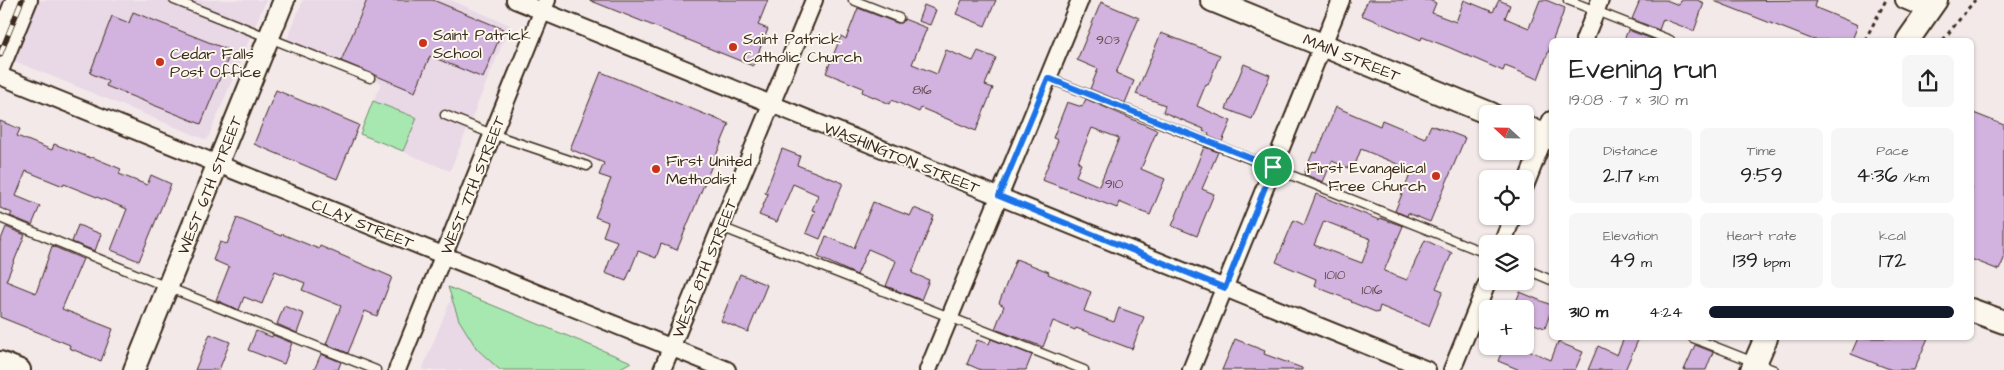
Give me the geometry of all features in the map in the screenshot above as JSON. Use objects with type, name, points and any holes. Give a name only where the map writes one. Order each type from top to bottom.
[{"type":"main road","name":"MAIN STREET","points":[[1212,0],[1479,109]]},
{"type":"main road","points":[[1909,38],[1932,5]]},
{"type":"main road","points":[[1974,311],[2004,322]]},
{"type":"main road","points":[[1760,368],[1766,340]]},
{"type":"street","points":[[0,36],[14,0]]},
{"type":"street","points":[[0,71],[29,0]]},
{"type":"street","name":"WEST 6TH STREET","points":[[134,370],[284,0]]},
{"type":"street","name":"WASHINGTON STREET","points":[[515,0],[544,5],[771,104],[1427,370]]},
{"type":"street","name":"WEST 8TH STREET","points":[[662,370],[814,0]]},
{"type":"street","points":[[928,370],[1080,0]]},
{"type":"street","points":[[1191,370],[1340,0]]},
{"type":"street","points":[[1904,0],[1932,5]]},
{"type":"street","name":"WEST 7TH STREET","points":[[397,370],[544,5]]},
{"type":"street","points":[[1585,38],[1598,6]]},
{"type":"street","name":"CLAY STREET","points":[[0,76],[727,370]]},
{"type":"street","points":[[1530,170],[1543,130]]},
{"type":"street","points":[[1452,370],[1484,290]]},
{"type":"street","points":[[0,362],[20,370]]},
{"type":"lane","points":[[174,0],[370,78]]},
{"type":"lane","points":[[854,0],[900,18]]},
{"type":"lane","points":[[1568,0],[1598,6],[1666,38]]},
{"type":"lane","points":[[1048,78],[1479,250]]},
{"type":"lane","points":[[445,115],[492,134],[587,166]]},
{"type":"lane","points":[[0,218],[376,370]]},
{"type":"lane","points":[[721,227],[1084,370]]},
{"type":"lane","points":[[1534,273],[1549,279]]},
{"type":"lane","points":[[1697,340],[1760,368]]},
{"type":"path","points":[[1866,38],[1886,0]]},
{"type":"path","points":[[1945,38],[1975,0]]},
{"type":"shaded area","points":[[0,0],[266,0],[207,140],[0,55]]},
{"type":"shaded area","points":[[303,0],[450,0],[510,25],[450,171],[360,134],[381,83],[285,45]]},
{"type":"shaded area","points":[[451,299],[619,366],[618,370],[422,370]]},
{"type":"green space","points":[[373,101],[417,118],[403,151],[360,134]]},
{"type":"green space","points":[[448,287],[631,362],[617,370],[500,370],[477,349],[459,320]]},
{"type":"building","name":"Saint Patrick School","points":[[367,0],[433,0],[503,29],[483,78],[430,56],[415,92],[341,61]]},
{"type":"building","name":"Saint Patrick Catholic Church","points":[[589,0],[768,0],[758,25],[768,29],[753,66]]},
{"type":"building","points":[[962,0],[996,0],[985,26],[956,14]]},
{"type":"building","points":[[1368,0],[1429,0],[1436,3],[1432,13],[1456,22],[1464,0],[1493,12],[1499,0],[1510,5],[1505,18],[1529,28],[1540,0],[1546,0],[1565,8],[1554,38],[1549,38],[1549,50],[1538,79],[1505,66],[1503,71],[1448,47],[1422,37],[1421,40],[1361,15]]},
{"type":"building","points":[[1640,0],[1666,0],[1679,5],[1681,0],[1697,0],[1704,3],[1694,31],[1663,19],[1659,30],[1632,19]]},
{"type":"building","points":[[1816,0],[1814,7],[1858,25],[1853,38],[1809,38],[1714,1]]},
{"type":"building","points":[[1101,2],[1139,18],[1116,73],[1134,81],[1125,103],[1090,89],[1098,69],[1077,60]]},
{"type":"building","points":[[924,5],[936,10],[930,25],[918,21]]},
{"type":"building","points":[[858,8],[897,23],[902,23],[904,19],[927,28],[912,64],[937,74],[946,50],[973,61],[978,51],[996,58],[985,85],[993,88],[976,131],[921,108],[919,112],[892,100],[890,104],[862,92],[863,88],[826,73],[841,36],[846,39]]},
{"type":"building","name":"Cedar Falls Post Office","points":[[133,12],[231,51],[201,124],[106,86],[108,81],[90,73],[112,16],[129,23]]},
{"type":"building","points":[[1628,30],[1650,38],[1625,38]]},
{"type":"building","points":[[1161,33],[1220,55],[1197,106],[1231,121],[1222,142],[1208,136],[1209,134],[1203,131],[1204,129],[1163,112],[1165,105],[1136,94]]},
{"type":"building","points":[[1244,64],[1270,75],[1252,119],[1226,109]]},
{"type":"building","name":"First United Methodist","points":[[601,72],[729,124],[677,250],[661,244],[656,258],[638,251],[626,281],[605,273],[617,241],[603,236],[608,222],[595,217],[611,179],[599,175],[604,163],[570,149]]},
{"type":"building","points":[[276,90],[359,125],[337,179],[254,144]]},
{"type":"building","points":[[1086,99],[1157,130],[1141,169],[1165,179],[1150,215],[1119,202],[1117,208],[1042,180],[1058,140],[1053,138],[1067,102],[1082,107]],"holes":[[[1092,128],[1119,138],[1099,186],[1076,176],[1081,164],[1078,162]]]},
{"type":"building","points":[[1336,107],[1380,126],[1382,120],[1425,138],[1431,125],[1465,138],[1430,222],[1408,213],[1407,216],[1395,211],[1412,170],[1361,149],[1353,170],[1332,161],[1323,182],[1304,174],[1313,152],[1317,153]]},
{"type":"building","points":[[1974,113],[2004,125],[2004,259],[1999,270],[1974,260]]},
{"type":"building","points":[[0,121],[20,129],[17,136],[52,150],[54,144],[92,157],[121,169],[119,174],[147,185],[151,175],[171,184],[139,261],[111,250],[127,209],[64,184],[63,186],[26,171],[16,196],[40,206],[32,225],[10,216],[12,213],[0,208]]},
{"type":"building","points":[[1204,147],[1218,152],[1202,189],[1214,194],[1197,236],[1172,226]]},
{"type":"building","points":[[782,149],[800,156],[797,165],[843,183],[820,239],[806,233],[815,211],[812,210],[818,195],[793,184],[777,222],[759,215],[768,194],[765,193]]},
{"type":"building","points":[[1316,194],[1379,220],[1380,218],[1403,226],[1384,271],[1407,280],[1425,240],[1452,253],[1436,288],[1443,291],[1429,326],[1380,306],[1378,313],[1351,302],[1314,286],[1316,279],[1276,262],[1294,220],[1304,225]],"holes":[[[1324,221],[1371,239],[1362,263],[1314,245]]]},
{"type":"building","points":[[873,202],[910,216],[914,208],[934,216],[912,273],[929,280],[921,300],[886,286],[896,261],[868,249],[857,275],[818,257],[826,236],[854,248]]},
{"type":"building","points":[[237,218],[319,249],[320,246],[392,277],[377,316],[365,311],[348,353],[326,344],[341,306],[302,290],[305,283],[275,271],[262,304],[244,297],[239,310],[216,300],[229,267],[213,260],[220,242],[227,244]]},
{"type":"building","points":[[78,225],[101,234],[95,251],[72,242]]},
{"type":"building","points":[[6,227],[25,235],[6,281],[36,293],[52,246],[83,259],[62,309],[113,329],[101,361],[69,348],[70,345],[0,317],[0,242]]},
{"type":"building","points":[[1016,259],[1091,292],[1084,311],[1114,322],[1119,308],[1144,317],[1132,349],[1053,321],[1043,347],[995,329],[1004,306],[999,303]]},
{"type":"building","points":[[740,274],[767,285],[748,332],[721,321]]},
{"type":"building","points":[[1520,292],[1549,304],[1549,317],[1545,328],[1534,324],[1534,300],[1517,300]]},
{"type":"building","points":[[284,306],[304,314],[297,333],[277,324]]},
{"type":"building","points":[[256,331],[272,337],[273,335],[292,343],[284,364],[248,350]]},
{"type":"building","points":[[210,334],[230,342],[219,370],[195,370]]},
{"type":"building","points":[[991,339],[1032,355],[1026,370],[981,370],[967,364],[977,340],[989,344]]},
{"type":"building","points":[[1235,339],[1265,351],[1264,354],[1302,368],[1302,370],[1222,370]]},
{"type":"building","points":[[1623,340],[1638,340],[1625,370],[1588,370],[1598,346],[1617,355]]},
{"type":"building","points":[[1857,340],[1927,340],[1914,370],[1892,370],[1851,354]]},
{"type":"building","points":[[1558,342],[1583,352],[1575,370],[1520,370],[1498,361],[1500,355],[1534,355],[1534,353],[1551,360]]},
{"type":"building","points":[[1695,345],[1713,352],[1706,370],[1684,370]]},
{"type":"building","points":[[321,354],[341,362],[338,370],[314,370]]},
{"type":"railway","points":[[0,55],[22,0]]},
{"type":"place","name":"Saint Patrick School","points":[[423,43]]},
{"type":"place","name":"Saint Patrick Catholic Church","points":[[733,47]]},
{"type":"place","name":"Cedar Falls Post Office","points":[[160,62]]},
{"type":"place","name":"First United Methodist","points":[[656,169]]},
{"type":"place","name":"First Evangelical Free Church","points":[[1436,176]]},
{"type":"route","points":[[1048,78],[1273,167],[1225,288],[999,196],[1048,78]]}]
